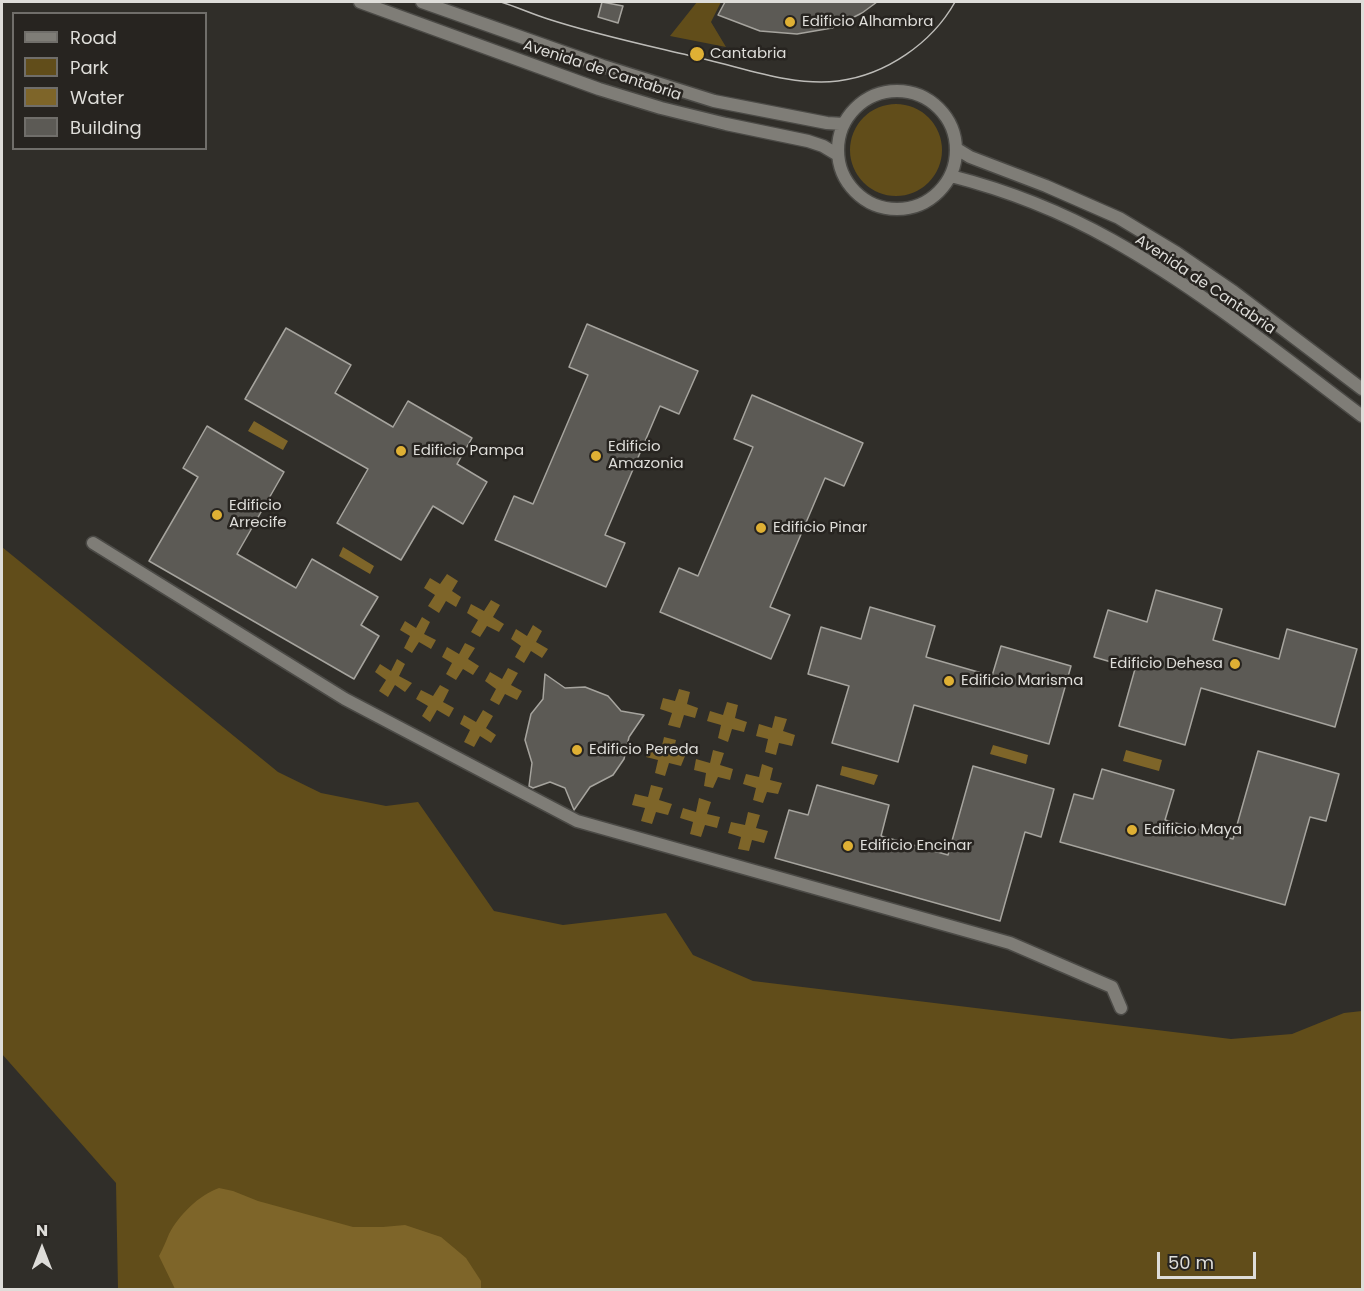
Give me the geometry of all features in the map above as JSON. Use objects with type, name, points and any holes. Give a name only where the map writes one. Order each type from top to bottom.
[{"type":"street","name":"Avenida de Cantabria","points":[[360,2],[599,89],[661,108],[808,141],[823,146],[838,155]]},
{"type":"street","name":"Avenida de Cantabria","points":[[422,2],[603,66],[714,100],[827,123],[844,124]]},
{"type":"street","points":[[892,92],[914,94],[932,103],[948,119],[957,149],[956,162],[951,176],[932,199],[906,209],[877,206],[853,190],[841,169],[838,155],[840,135],[844,124],[859,106],[876,96],[892,92]]},
{"type":"street","name":"Avenida de Cantabria","points":[[957,149],[970,158],[1046,186],[1119,218],[1234,291],[1362,389]]},
{"type":"street","name":"Avenida de Cantabria","points":[[951,176],[1044,207],[1111,239],[1224,312],[1362,417]]},
{"type":"street","points":[[93,543],[345,699],[577,821],[1010,943],[1112,987],[1121,1008]]},
{"type":"green space","points":[[697,2],[721,2],[711,22],[726,47],[670,36]]},
{"type":"green space","points":[[896,104],[913,108],[928,118],[938,133],[942,150],[938,167],[928,182],[913,192],[896,196],[879,192],[864,182],[854,167],[850,150],[854,133],[864,118],[879,108]]},
{"type":"green space","points":[[2,547],[278,772],[321,793],[386,806],[418,802],[494,911],[563,925],[666,913],[693,955],[753,981],[1231,1039],[1292,1034],[1344,1013],[1362,1011],[1362,1289],[118,1289],[116,1183],[2,1054]]},
{"type":"water","points":[[254,421],[288,441],[283,450],[248,431]]},
{"type":"water","points":[[343,547],[374,566],[370,574],[339,556]]},
{"type":"water","points":[[447,574],[458,581],[452,591],[461,597],[456,607],[446,601],[439,613],[428,606],[435,595],[424,588],[430,578],[440,584]]},
{"type":"water","points":[[491,600],[500,605],[493,617],[504,624],[499,632],[487,626],[480,637],[471,632],[478,620],[467,613],[471,604],[484,611]]},
{"type":"water","points":[[422,617],[430,622],[424,634],[436,640],[431,649],[419,642],[412,653],[404,648],[410,636],[400,630],[405,621],[416,628]]},
{"type":"water","points":[[533,625],[542,631],[536,642],[548,649],[542,658],[531,651],[524,663],[515,657],[521,646],[511,639],[516,629],[527,636]]},
{"type":"water","points":[[465,643],[475,648],[468,659],[479,666],[473,675],[463,669],[456,680],[446,674],[452,663],[442,657],[447,647],[459,654]]},
{"type":"water","points":[[397,659],[405,664],[399,676],[412,683],[405,692],[395,685],[388,697],[379,691],[386,680],[375,672],[380,664],[391,671]]},
{"type":"water","points":[[508,668],[518,673],[511,685],[522,691],[517,700],[505,694],[499,705],[490,700],[496,689],[485,681],[490,672],[502,679]]},
{"type":"water","points":[[440,685],[449,690],[443,702],[454,708],[449,717],[437,710],[430,722],[422,716],[428,706],[416,699],[421,690],[433,696]]},
{"type":"water","points":[[679,689],[690,692],[687,704],[698,708],[695,718],[684,715],[680,728],[668,725],[672,713],[660,709],[663,698],[675,701]]},
{"type":"water","points":[[727,702],[738,705],[735,718],[747,722],[744,732],[732,729],[728,742],[718,738],[721,725],[707,721],[710,711],[723,715]]},
{"type":"water","points":[[483,710],[493,716],[486,728],[496,735],[491,743],[480,736],[474,747],[464,742],[470,730],[460,724],[464,715],[476,722]]},
{"type":"water","points":[[775,716],[787,719],[783,731],[795,735],[792,746],[779,743],[776,755],[765,752],[768,739],[756,736],[759,724],[772,728]]},
{"type":"water","points":[[664,737],[676,740],[673,753],[685,756],[681,766],[669,763],[665,776],[655,773],[658,760],[646,757],[649,746],[661,750]]},
{"type":"water","points":[[993,745],[1028,755],[1026,764],[990,754]]},
{"type":"water","points":[[713,750],[724,753],[720,765],[733,769],[730,780],[718,777],[713,788],[704,786],[706,773],[694,770],[696,759],[710,763]]},
{"type":"water","points":[[1126,750],[1162,760],[1159,771],[1123,761]]},
{"type":"water","points":[[762,764],[773,768],[770,780],[782,783],[778,794],[767,792],[763,803],[753,800],[756,788],[743,784],[746,774],[759,777]]},
{"type":"water","points":[[842,766],[878,775],[874,785],[840,775]]},
{"type":"water","points":[[651,785],[663,788],[659,800],[672,804],[668,815],[656,812],[652,824],[641,821],[645,808],[632,805],[635,794],[648,797]]},
{"type":"water","points":[[699,798],[711,802],[707,814],[720,817],[717,828],[705,825],[701,837],[690,834],[693,822],[680,818],[683,808],[696,812]]},
{"type":"water","points":[[748,812],[760,815],[756,828],[768,831],[764,843],[752,840],[749,851],[738,849],[741,837],[728,833],[731,822],[745,825]]},
{"type":"water","points":[[219,1188],[353,1227],[405,1225],[441,1237],[466,1258],[481,1281],[481,1289],[175,1289],[159,1256],[173,1227],[184,1213],[204,1195]]},
{"type":"building","points":[[602,2],[623,6],[618,23],[598,17]]},
{"type":"building","name":"Edificio Alhambra","points":[[725,2],[877,2],[862,13],[832,28],[797,34],[760,31],[718,15]]},
{"type":"building","name":"Edificio Amazonia","points":[[587,324],[698,371],[679,414],[660,406],[605,535],[625,543],[606,587],[495,540],[514,496],[533,504],[588,375],[569,367]]},
{"type":"building","name":"Edificio Pampa","points":[[286,328],[351,365],[335,393],[393,427],[408,401],[472,438],[457,464],[487,482],[463,524],[433,506],[401,560],[337,523],[368,469],[245,399]]},
{"type":"building","name":"Edificio Pinar","points":[[752,395],[863,443],[844,486],[825,478],[770,607],[790,615],[771,659],[660,612],[679,568],[698,576],[753,447],[734,439]]},
{"type":"building","name":"Edificio Arrecife","points":[[207,426],[284,472],[237,554],[296,588],[312,559],[378,597],[361,625],[379,636],[354,679],[149,561],[198,477],[183,468]]},
{"type":"building","name":"Edificio Dehesa","points":[[1156,590],[1222,609],[1213,640],[1279,659],[1287,629],[1357,649],[1335,727],[1201,688],[1185,745],[1119,726],[1135,669],[1094,657],[1108,610],[1147,622]]},
{"type":"building","name":"Edificio Marisma","points":[[870,607],[935,626],[926,657],[992,676],[1001,646],[1071,666],[1049,744],[914,705],[898,762],[832,743],[849,686],[808,674],[821,627],[861,639]]},
{"type":"building","name":"Edificio Pereda","points":[[545,674],[565,688],[585,687],[608,696],[621,711],[644,715],[629,737],[624,759],[613,775],[590,787],[574,810],[565,788],[550,782],[533,788],[529,786],[532,763],[525,740],[531,714],[543,699]]},
{"type":"building","name":"Edificio Maya","points":[[1258,751],[1339,774],[1326,821],[1310,817],[1285,905],[1060,842],[1074,794],[1093,799],[1102,769],[1174,790],[1165,820],[1233,839]]},
{"type":"building","name":"Edificio Encinar","points":[[973,766],[1054,789],[1041,837],[1025,832],[1000,921],[775,858],[789,810],[808,815],[817,785],[889,805],[881,836],[948,855]]},
{"type":"tram line","points":[[501,2],[548,19],[608,36],[772,76],[822,82],[856,78],[906,55],[934,31],[955,2]]},
{"type":"place","name":"Edificio Alhambra","points":[[790,22]]},
{"type":"place","name":"Cantabria","points":[[697,54]]},
{"type":"place","name":"Edificio Pampa","points":[[401,451]]},
{"type":"place","name":"Edificio Amazonia","points":[[596,456]]},
{"type":"place","name":"Edificio Arrecife","points":[[217,515]]},
{"type":"place","name":"Edificio Pinar","points":[[761,528]]},
{"type":"place","name":"Edificio Dehesa","points":[[1235,664]]},
{"type":"place","name":"Edificio Marisma","points":[[949,681]]},
{"type":"place","name":"Edificio Pereda","points":[[577,750]]},
{"type":"place","name":"Edificio Maya","points":[[1132,830]]},
{"type":"place","name":"Edificio Encinar","points":[[848,846]]}]
